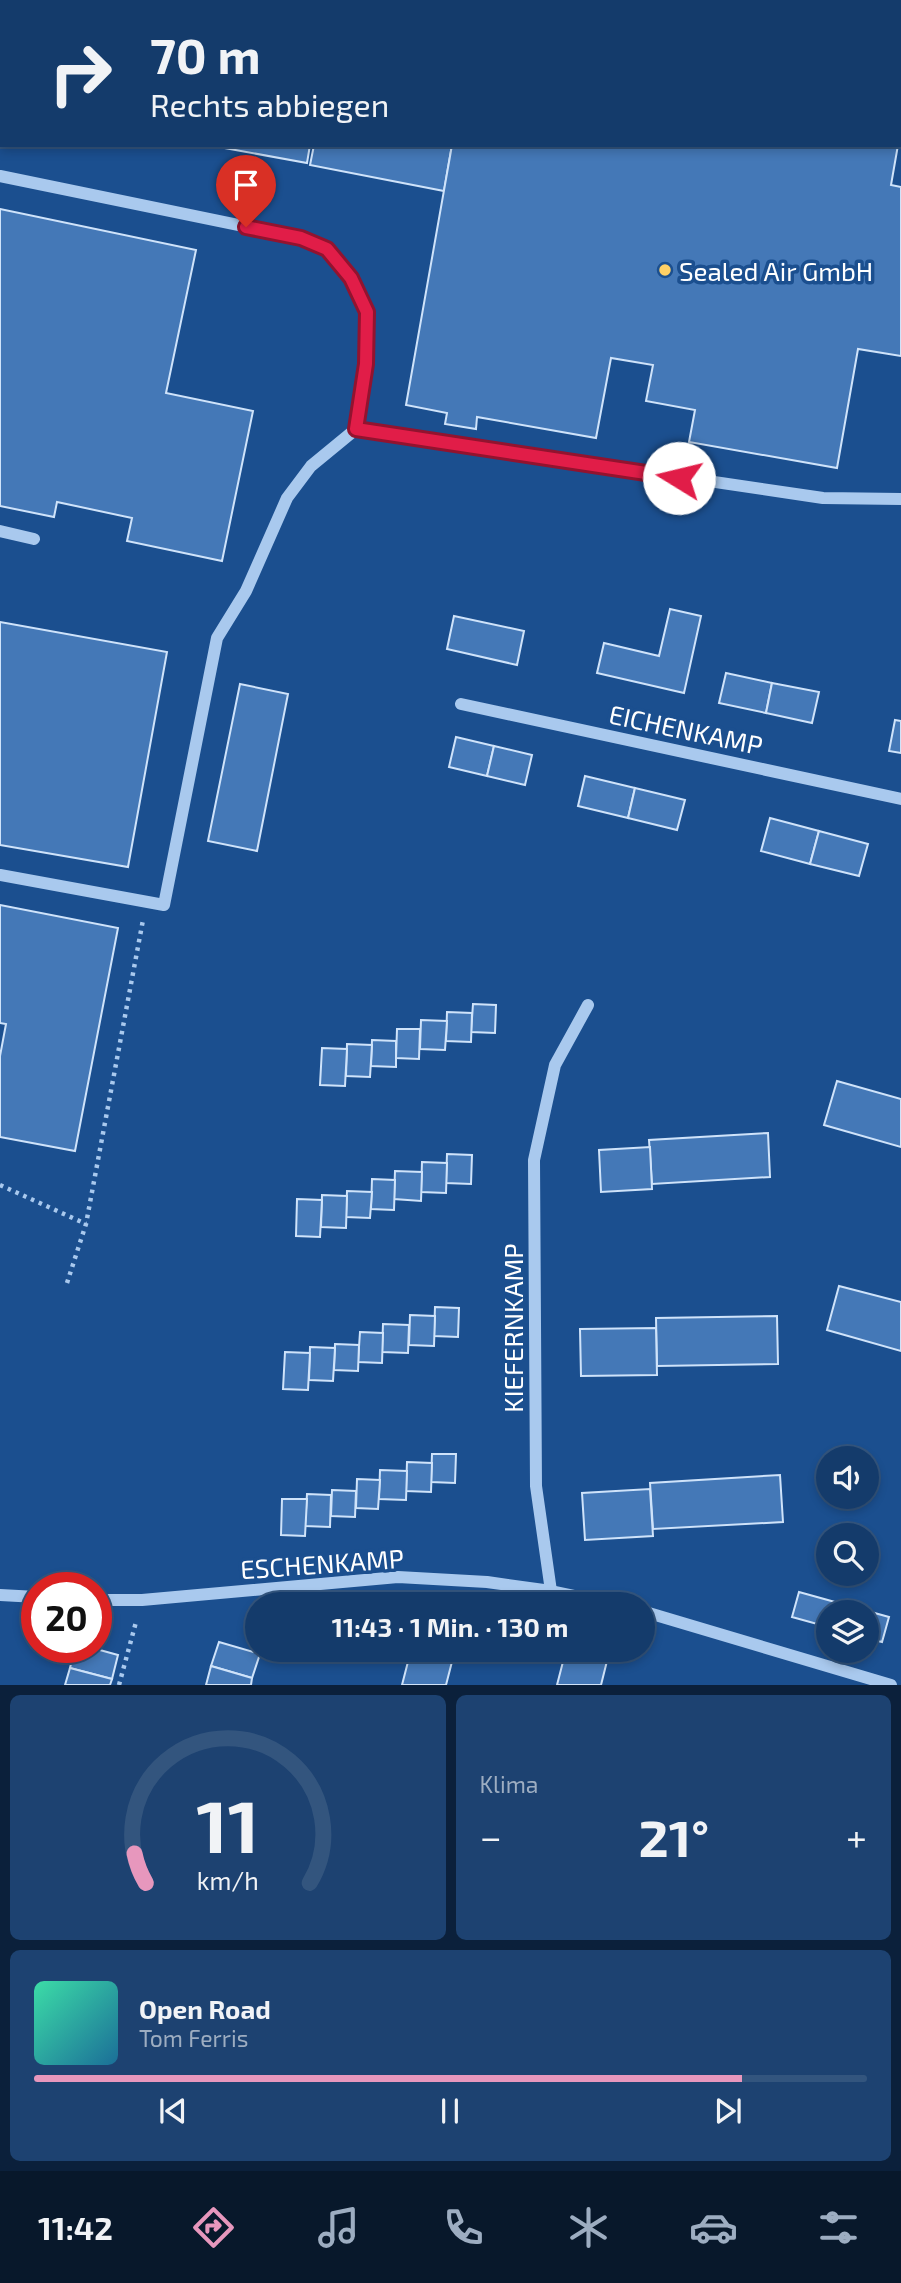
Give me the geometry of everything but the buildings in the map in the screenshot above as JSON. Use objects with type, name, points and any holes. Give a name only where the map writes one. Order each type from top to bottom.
[{"type":"street","points":[[0,176],[301,238],[327,249],[351,278],[367,312],[366,364],[356,429],[311,466],[287,498],[247,591],[217,638],[164,905],[0,875]]},
{"type":"street","points":[[356,429],[823,498],[901,499]]},
{"type":"street","points":[[0,531],[34,539]]},
{"type":"street","name":"EICHENKAMP","points":[[461,704],[901,799]]},
{"type":"street","name":"KIEFERNKAMP","points":[[551,1591],[536,1486],[534,1160],[555,1065],[588,1006]]},
{"type":"street","name":"ESCHENKAMP","points":[[112,1600],[142,1601],[398,1577],[487,1582],[551,1591]]},
{"type":"street","points":[[551,1591],[556,1592]]},
{"type":"street","points":[[0,1595],[21,1596]]},
{"type":"street","points":[[655,1615],[891,1685]]},
{"type":"path","points":[[67,1283],[86,1224],[147,902]]},
{"type":"path","points":[[0,1185],[86,1224]]},
{"type":"path","points":[[119,1685],[142,1601]]},
{"type":"place","name":"Sealed Air GmbH","points":[[665,270]]},
{"type":"route","points":[[246,227],[301,238],[327,249],[351,278],[367,312],[366,364],[356,429],[679,478]]}]
